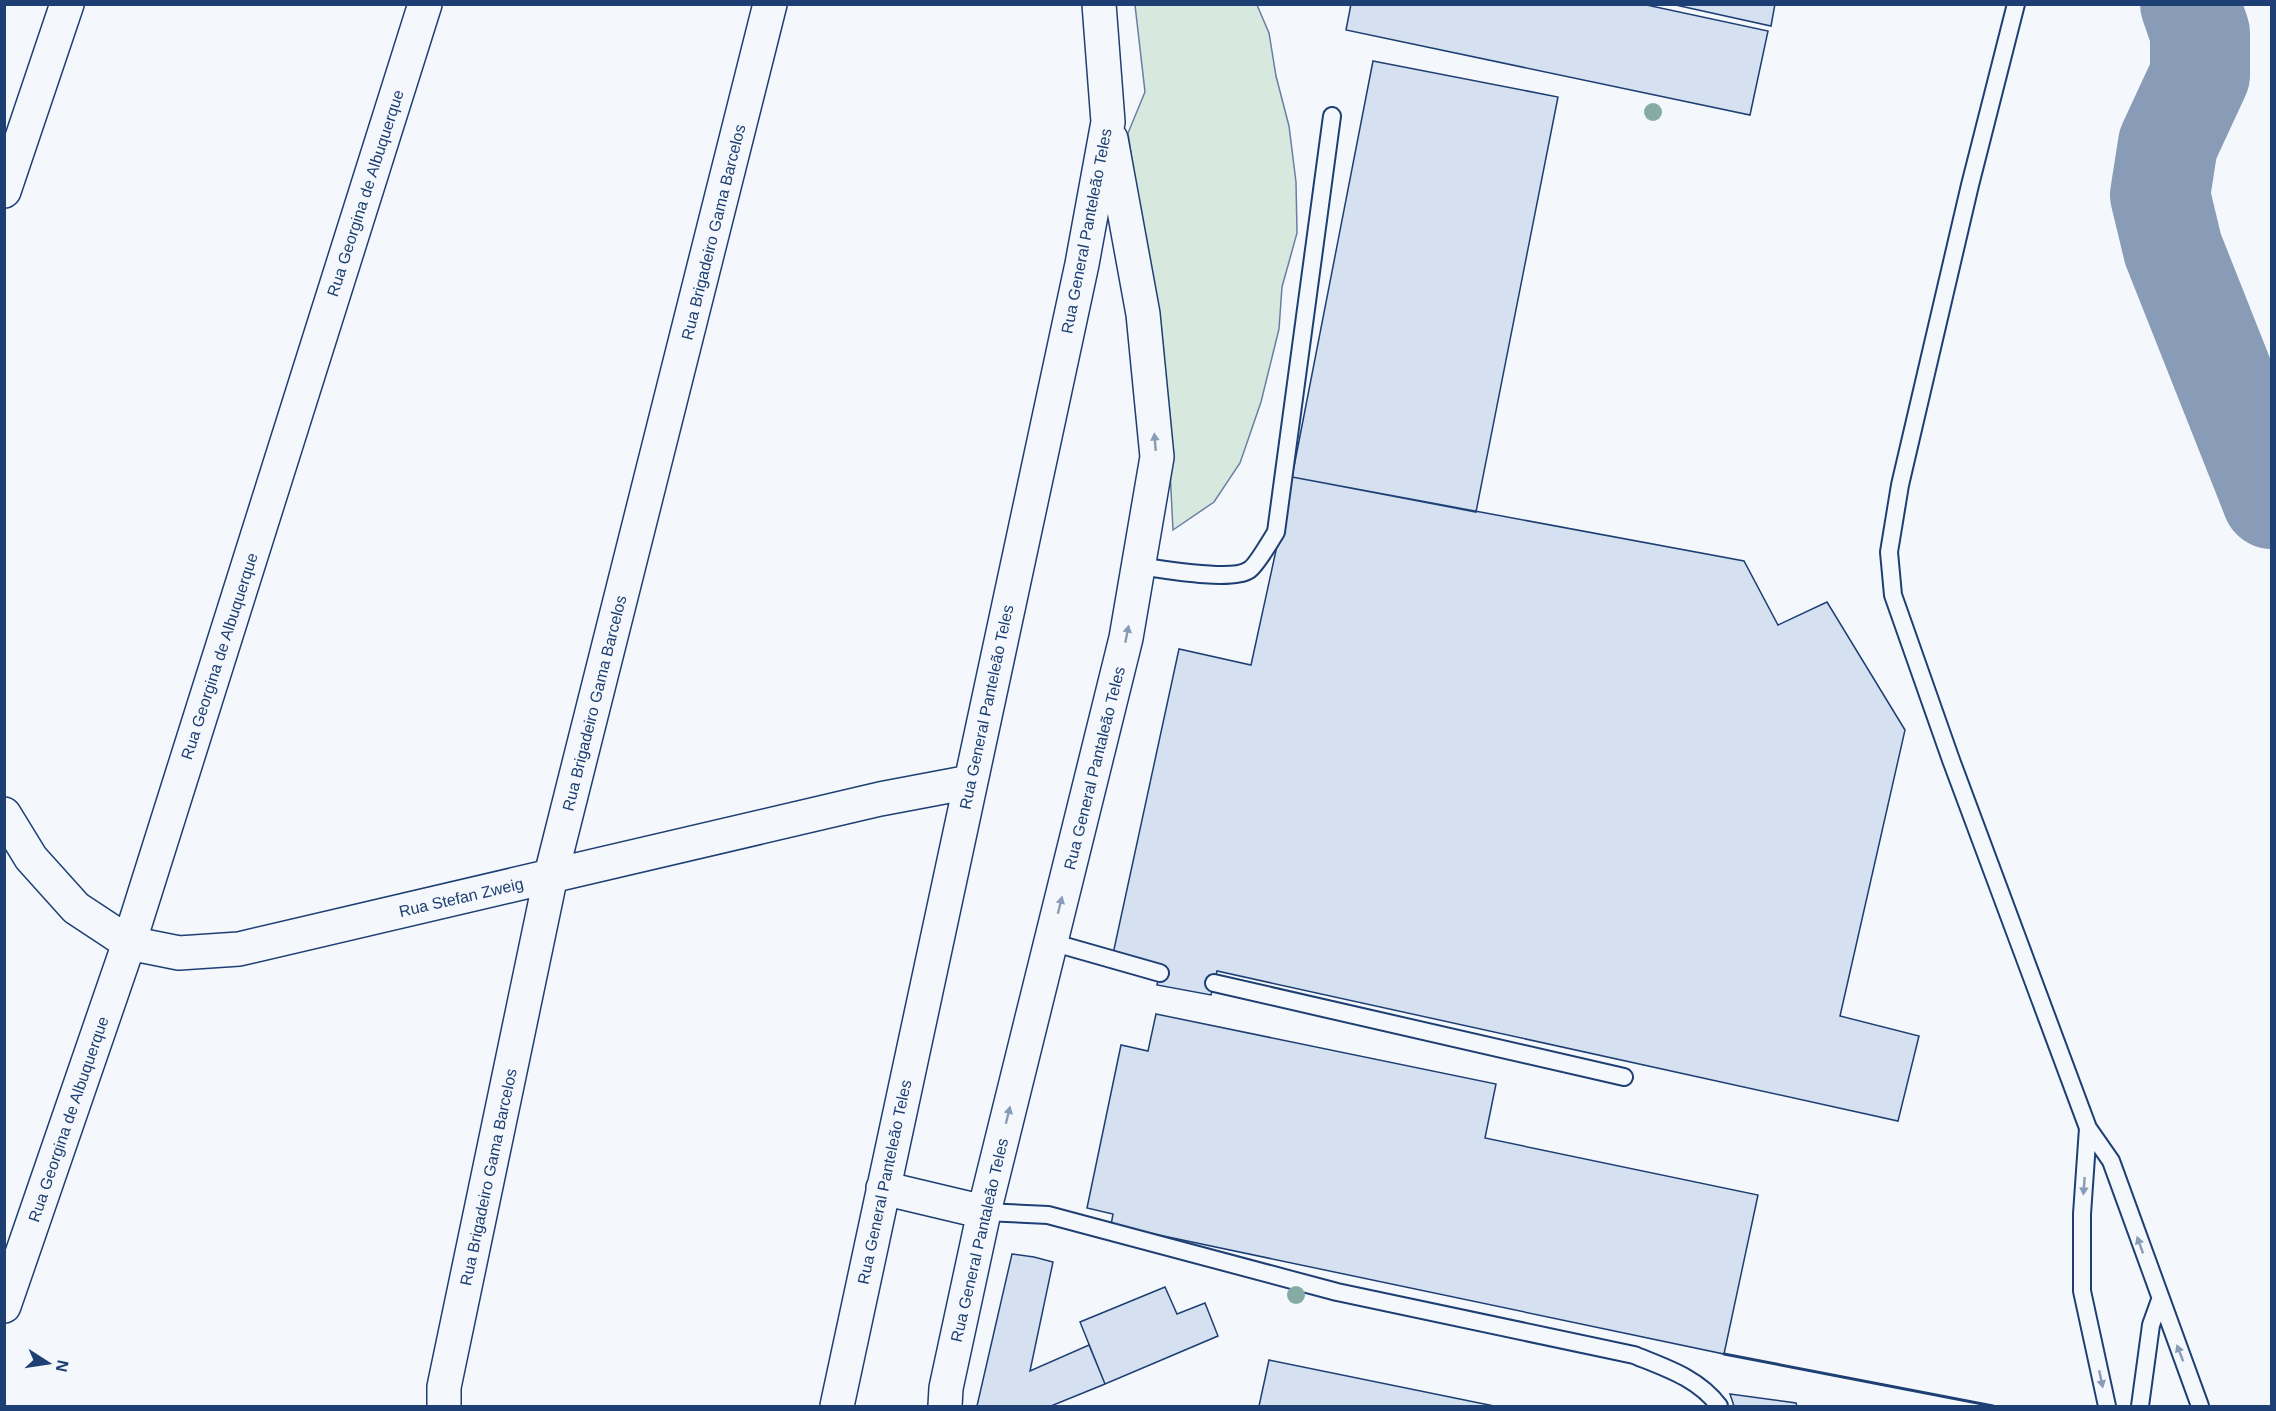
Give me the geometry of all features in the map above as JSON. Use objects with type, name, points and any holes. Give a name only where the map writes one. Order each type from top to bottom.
[{"type":"street","points":[[4,191],[67,4]]},
{"type":"street","name":"Rua Georgina de Albuquerque","points":[[4,1305],[129,943],[425,4]]},
{"type":"street","name":"Rua Brigadeiro Gama Barcelos","points":[[444,1407],[444,1387],[551,875],[770,4]]},
{"type":"street","name":"Rua General Panteleão Teles","points":[[837,1407],[882,1188],[1082,264],[1108,122],[1099,4]]},
{"type":"street","name":"Rua General Pantaleão Teles","points":[[945,1407],[946,1388],[984,1212],[1126,638],[1157,457],[1143,314],[1108,122]]},
{"type":"street","name":"Rua Stefan Zweig","points":[[4,814],[31,858],[76,908],[129,943],[178,953],[239,949],[880,799],[970,782]]},
{"type":"street","points":[[882,1188],[984,1212]]},
{"type":"lane","points":[[2016,4],[1970,185],[1900,485],[1888,552],[1893,595],[2088,1128],[2111,1161],[2200,1407]]},
{"type":"lane","points":[[1139,566],[1190,573],[1231,575],[1249,570],[1276,532],[1332,116]]},
{"type":"lane","points":[[1051,942],[1160,973]]},
{"type":"lane","points":[[1214,982],[1624,1077]]},
{"type":"lane","points":[[2088,1128],[2082,1214],[2082,1291],[2107,1407]]},
{"type":"lane","points":[[984,1212],[1048,1215],[1337,1292],[1634,1355],[1679,1373],[1708,1393],[1719,1407]]},
{"type":"lane","points":[[2140,1407],[2151,1325],[2160,1300]]},
{"type":"shaded area","points":[[1135,5],[1257,5],[1269,33],[1276,76],[1289,126],[1296,182],[1297,233],[1282,287],[1279,329],[1261,402],[1240,463],[1214,502],[1173,530],[1166,391],[1128,133],[1145,92]]},
{"type":"building","points":[[1351,4],[1642,4],[1768,31],[1750,115],[1346,30]]},
{"type":"building","points":[[1671,4],[1775,4],[1771,26]]},
{"type":"building","points":[[1373,61],[1558,97],[1476,512],[1292,477]]},
{"type":"building","points":[[1292,477],[1744,561],[1778,625],[1827,602],[1905,730],[1840,1016],[1919,1036],[1898,1121],[1217,971],[1211,995],[1157,985],[1161,967],[1113,954],[1179,649],[1251,665]]},
{"type":"building","points":[[1156,1014],[1496,1084],[1485,1138],[1758,1195],[1724,1354],[1111,1225],[1113,1214],[1087,1208],[1121,1045],[1148,1051]]},
{"type":"building","points":[[1012,1254],[1053,1262],[1030,1371],[1089,1345],[1105,1384],[1051,1406],[977,1406]]},
{"type":"building","points":[[1165,1287],[1177,1314],[1205,1303],[1218,1336],[1105,1384],[1080,1322]]},
{"type":"building","points":[[1269,1360],[1494,1406],[1259,1406]]},
{"type":"building","points":[[1730,1394],[1796,1403],[1797,1406],[1734,1406]]},
{"type":"taxiway","points":[[2190,4],[2200,33],[2200,75],[2168,144],[2160,195],[2173,249],[2272,499]]},
{"type":"wall","points":[[1724,1354],[1993,1406]]}]
